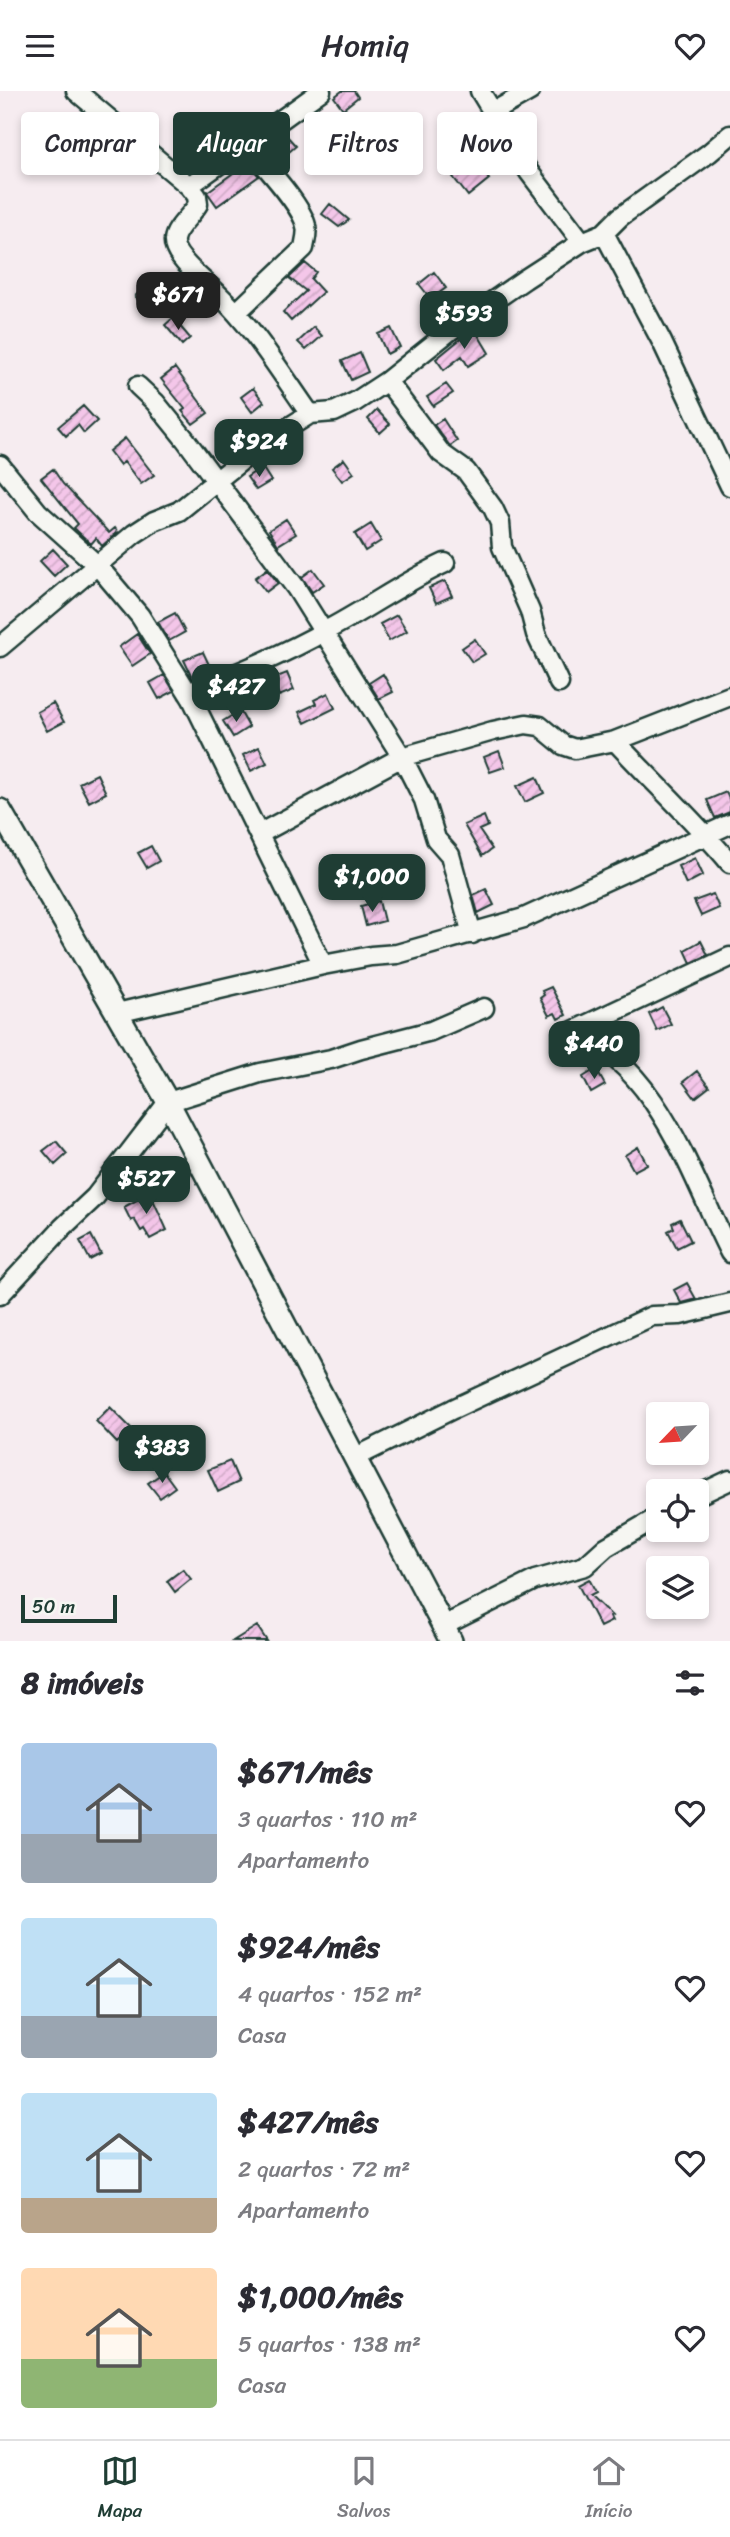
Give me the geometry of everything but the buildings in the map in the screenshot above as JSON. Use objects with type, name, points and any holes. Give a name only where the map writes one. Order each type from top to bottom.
[{"type":"main road","points":[[0,810],[168,1102],[447,1633]]},
{"type":"street","points":[[290,114],[321,91]]},
{"type":"street","points":[[480,91],[493,112],[530,91]]},
{"type":"street","points":[[87,94],[197,196],[198,204],[174,236],[173,243],[184,261],[237,312],[310,414]]},
{"type":"street","points":[[0,647],[134,534],[154,521],[179,511],[262,444],[310,414],[334,412],[387,381],[451,330],[582,242],[604,233],[620,217],[730,135]]},
{"type":"street","points":[[189,187],[206,175]]},
{"type":"street","points":[[237,312],[304,248],[307,226],[300,211],[271,175]]},
{"type":"street","points":[[531,175],[582,242]]},
{"type":"street","points":[[604,233],[662,342],[730,486]]},
{"type":"street","points":[[387,381],[441,453],[466,471],[493,508],[499,523],[502,547],[530,611],[536,634],[559,683]]},
{"type":"street","points":[[138,386],[155,402],[296,588],[402,757],[424,800],[436,839],[450,855],[472,934]]},
{"type":"street","points":[[0,465],[38,512],[97,565],[139,616],[188,693],[323,965]]},
{"type":"street","points":[[188,693],[245,670],[324,632],[419,575],[445,563]]},
{"type":"street","points":[[259,834],[402,757],[526,724],[540,726],[563,745],[575,749],[615,740],[730,696]]},
{"type":"street","points":[[615,740],[707,835],[730,863]]},
{"type":"street","points":[[117,1013],[323,965],[397,954],[524,918],[730,824]]},
{"type":"street","points":[[730,957],[571,1032],[590,1039],[607,1051],[628,1069],[645,1090],[673,1135],[730,1253]]},
{"type":"street","points":[[0,1295],[62,1228],[95,1197],[168,1102],[260,1073],[331,1059],[431,1031],[484,1008]]},
{"type":"street","points":[[354,1458],[652,1317],[680,1315],[730,1303]]},
{"type":"street","points":[[709,1490],[730,1480]]},
{"type":"street","points":[[447,1633],[535,1580],[585,1566],[606,1547],[646,1524]]}]
